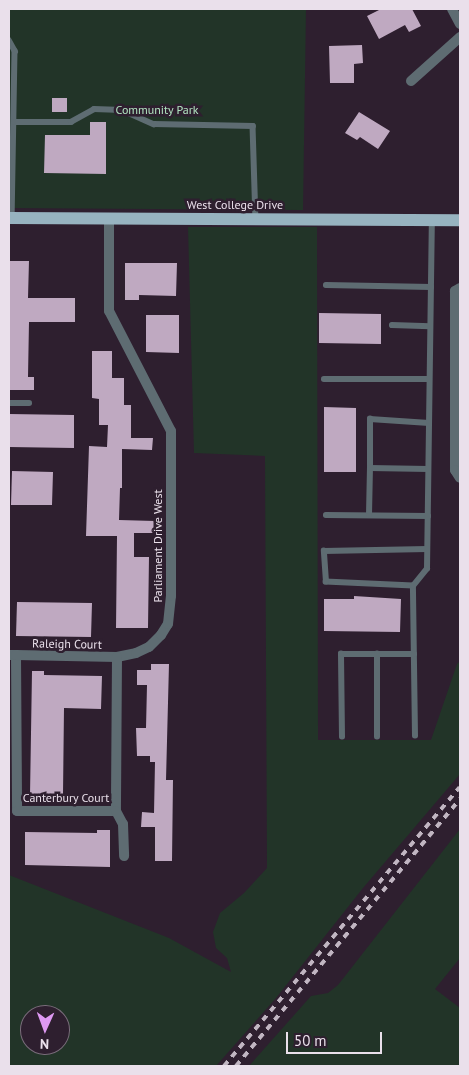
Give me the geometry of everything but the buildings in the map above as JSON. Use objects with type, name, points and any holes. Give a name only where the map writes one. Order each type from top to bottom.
[{"type":"main road","name":"West College Drive","points":[[11,218],[460,220]]},
{"type":"street","points":[[452,9],[460,24]]},
{"type":"street","points":[[411,81],[460,36]]},
{"type":"street","name":"Parliament Drive West","points":[[109,219],[109,311],[171,431],[172,596],[168,624],[161,635],[149,647],[136,653],[117,657]]},
{"type":"street","points":[[460,288],[455,291],[455,470],[460,478]]},
{"type":"street","name":"Raleigh Court","points":[[12,655],[117,657]]},
{"type":"street","name":"Canterbury Court","points":[[12,655],[17,811],[116,811]]},
{"type":"street","points":[[117,657],[116,811],[123,824],[124,856]]},
{"type":"lane","points":[[9,40],[15,51],[11,218]]},
{"type":"lane","points":[[14,122],[71,122],[94,109],[122,110],[154,124],[253,126],[256,219]]},
{"type":"lane","points":[[415,736],[413,586],[427,569],[432,220]]},
{"type":"lane","points":[[326,285],[431,287]]},
{"type":"lane","points":[[392,325],[430,326]]},
{"type":"lane","points":[[324,379],[429,379]]},
{"type":"lane","points":[[9,402],[29,403]]},
{"type":"lane","points":[[369,515],[370,419],[429,423]]},
{"type":"lane","points":[[370,468],[428,469]]},
{"type":"lane","points":[[326,515],[428,516]]},
{"type":"lane","points":[[413,586],[326,582],[324,551],[427,549]]},
{"type":"lane","points":[[342,737],[341,654],[414,654]]},
{"type":"lane","points":[[377,654],[377,737]]},
{"type":"green space","name":"Community Park","points":[[9,9],[306,9],[303,210],[9,208]]},
{"type":"green space","points":[[188,227],[317,227],[318,740],[431,740],[457,664],[460,661],[460,774],[363,888],[276,998],[216,1066],[9,1066],[9,875],[169,938],[231,972],[227,958],[216,948],[213,932],[220,913],[244,893],[267,868],[265,456],[194,453]]},
{"type":"green space","points":[[460,829],[460,958],[435,989],[460,1008],[460,1066],[249,1066],[311,996],[328,993],[338,985]]},
{"type":"railway","points":[[224,1066],[460,787]]},
{"type":"railway","points":[[236,1066],[460,799]]}]
